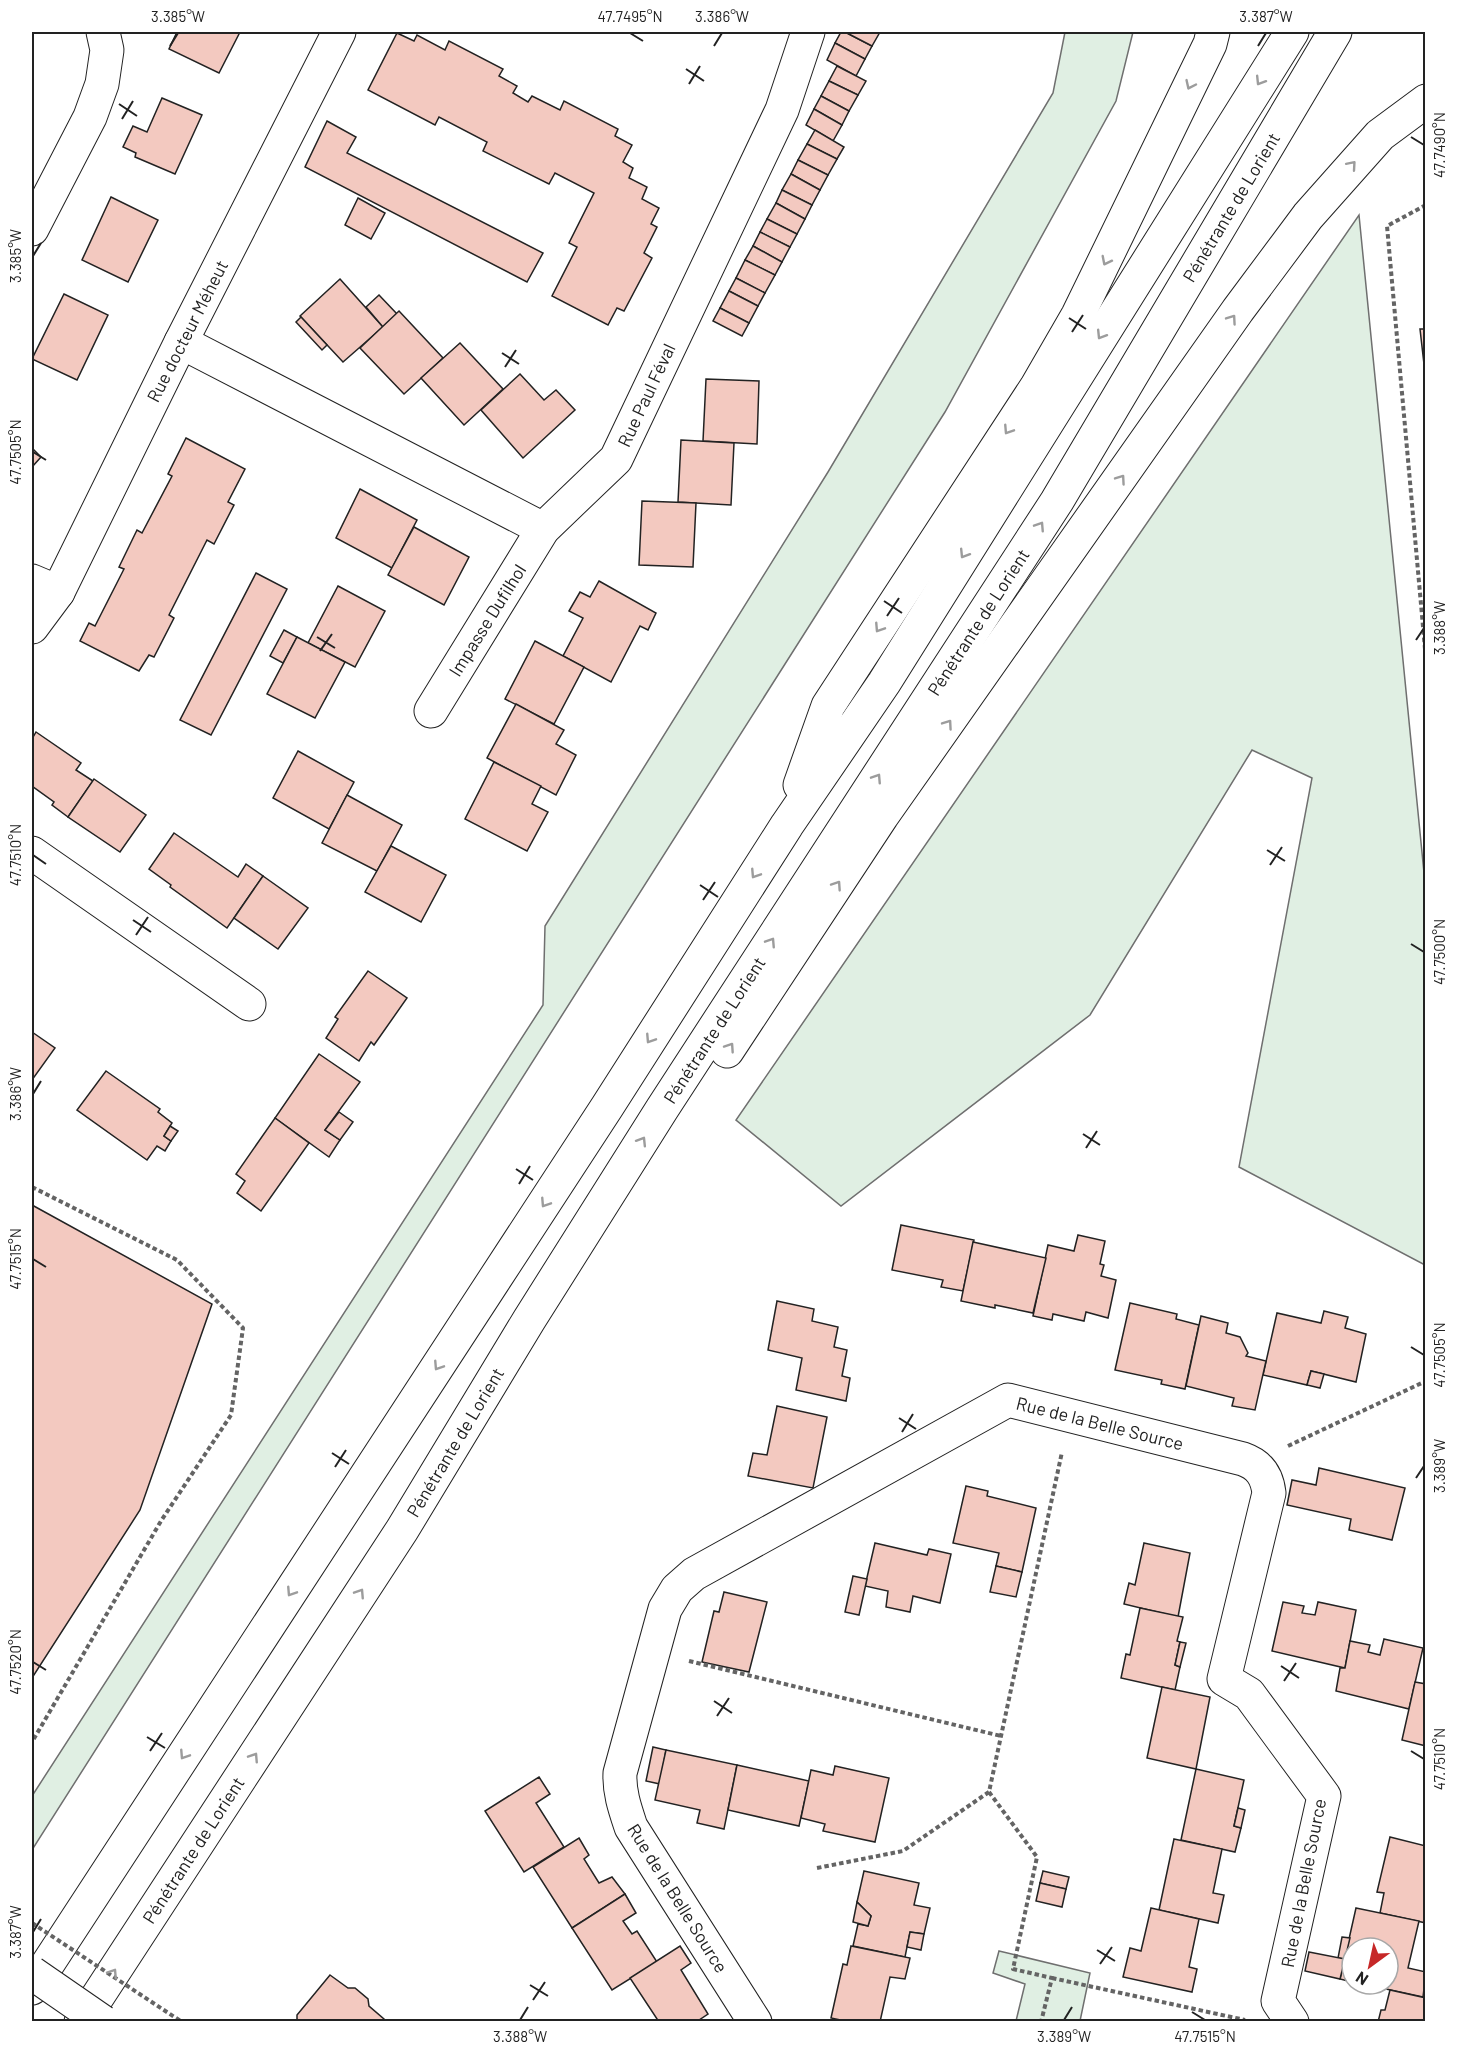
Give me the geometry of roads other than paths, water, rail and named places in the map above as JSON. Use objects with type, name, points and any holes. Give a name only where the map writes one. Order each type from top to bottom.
[{"type":"main road","points":[[32,229],[90,117],[102,84],[107,50],[102,32]]},
{"type":"main road","name":"Rue docteur Méheut","points":[[32,627],[45,586],[181,342],[339,32]]},
{"type":"main road","name":"Rue Paul Féval","points":[[543,529],[616,459],[782,110],[808,32]]},
{"type":"main road","points":[[786,825],[828,706],[1036,386],[1078,315],[1210,44],[1213,32]]},
{"type":"main road","points":[[32,1988],[600,1117],[786,825],[884,683],[1292,32]]},
{"type":"main road","name":"Pénétrante de Lorient","points":[[81,2022],[402,1530],[529,1320],[662,1109],[1057,501],[1335,32]]},
{"type":"main road","points":[[402,1530],[544,1331],[882,816],[1238,310],[1308,216],[1380,135],[1425,101]]},
{"type":"main road","points":[[181,342],[543,529]]},
{"type":"main road","name":"Impasse Dufilhol","points":[[431,711],[543,529]]},
{"type":"main road","points":[[32,854],[249,1004]]},
{"type":"main road","name":"Rue de la Belle Source","points":[[754,2022],[631,1827],[620,1786],[620,1773],[665,1609],[677,1589],[694,1574],[1008,1400],[1253,1462],[1268,1482],[1269,1493],[1224,1679],[1249,1695],[1324,1796],[1278,2001],[1292,2022]]},
{"type":"main road","points":[[32,1973],[103,2022]]}]
